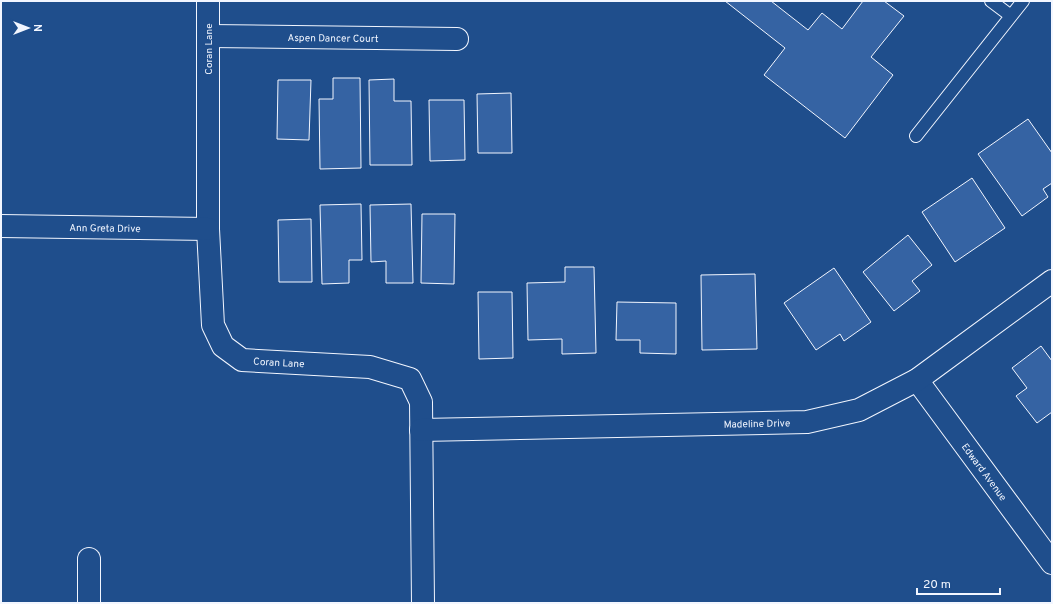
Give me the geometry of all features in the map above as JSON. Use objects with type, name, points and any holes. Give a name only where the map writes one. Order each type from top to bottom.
[{"type":"street","name":"Coran Lane","points":[[208,1],[208,229],[213,325],[223,346],[242,360],[370,367],[410,379],[421,402],[423,603]]},
{"type":"street","name":"Aspen Dancer Court","points":[[209,36],[457,39]]},
{"type":"street","name":"Ann Greta Drive","points":[[1,226],[208,229]]},
{"type":"street","name":"Madeline Drive","points":[[421,430],[807,422],[859,410],[916,380],[1052,281]]},
{"type":"street","name":"Edward Avenue","points":[[916,380],[1052,563]]},
{"type":"street","points":[[89,559],[89,603]]},
{"type":"lane","points":[[991,1],[1011,16]]},
{"type":"lane","points":[[916,136],[1023,1]]},
{"type":"building","points":[[725,1],[771,1],[808,30],[822,13],[842,29],[863,1],[884,1],[904,16],[871,57],[893,75],[845,138],[764,75],[785,48]]},
{"type":"building","points":[[333,78],[360,78],[361,168],[320,169],[319,99],[333,99]]},
{"type":"building","points":[[394,79],[394,101],[411,101],[412,165],[370,165],[369,80]]},
{"type":"building","points":[[278,80],[311,80],[309,140],[277,139]]},
{"type":"building","points":[[511,93],[512,153],[478,153],[477,94]]},
{"type":"building","points":[[429,100],[464,100],[465,160],[430,161]]},
{"type":"building","points":[[1028,119],[1052,153],[1052,183],[1043,189],[1048,197],[1022,216],[978,154]]},
{"type":"building","points":[[972,178],[1005,228],[955,262],[922,212]]},
{"type":"building","points":[[361,204],[362,260],[349,260],[349,283],[322,284],[320,205]]},
{"type":"building","points":[[411,204],[413,283],[386,283],[386,261],[371,262],[370,205]]},
{"type":"building","points":[[422,214],[455,214],[454,284],[421,283]]},
{"type":"building","points":[[311,219],[312,282],[279,282],[278,220]]},
{"type":"building","points":[[908,235],[932,265],[912,281],[920,291],[894,311],[863,272]]},
{"type":"building","points":[[565,267],[594,267],[596,353],[562,354],[562,339],[528,340],[527,283],[565,282]]},
{"type":"building","points":[[834,268],[871,322],[844,341],[840,334],[816,350],[784,303]]},
{"type":"building","points":[[755,274],[757,349],[702,350],[701,275]]},
{"type":"building","points":[[478,292],[512,292],[513,358],[479,359]]},
{"type":"building","points":[[617,302],[676,303],[676,354],[640,353],[640,340],[616,340]]},
{"type":"building","points":[[1041,346],[1052,361],[1052,412],[1037,423],[1016,396],[1027,388],[1012,368]]}]
